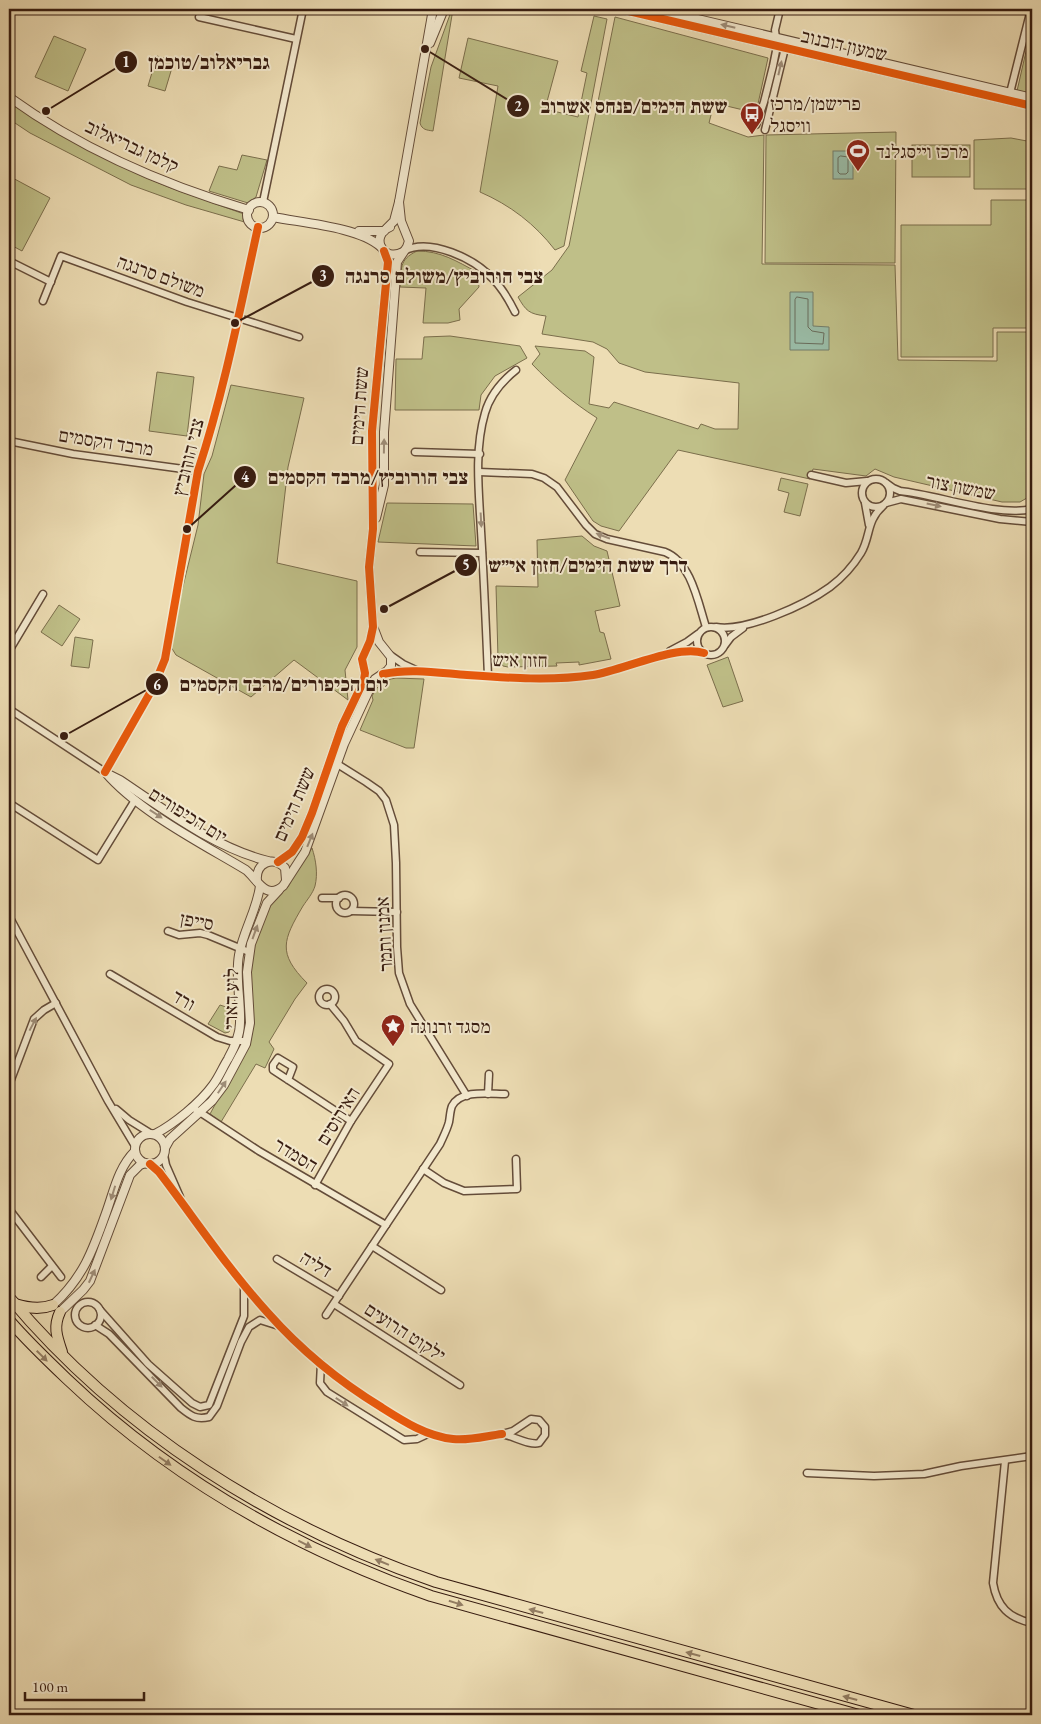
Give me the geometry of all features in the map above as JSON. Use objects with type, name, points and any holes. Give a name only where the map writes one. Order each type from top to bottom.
[{"type":"main road","points":[[12,1301],[27,1308],[56,1309],[55,1333],[63,1355]]},
{"type":"main road","points":[[12,1301],[63,1355],[140,1425],[200,1468],[268,1508],[333,1542],[419,1576],[484,1596],[914,1715]]},
{"type":"main road","points":[[9,1320],[42,1356],[75,1387],[161,1458],[228,1502],[327,1555],[431,1596],[859,1715]]},
{"type":"street","points":[[264,202],[303,9]]},
{"type":"street","points":[[383,249],[380,238],[394,220],[400,202],[433,9]]},
{"type":"street","points":[[425,54],[444,9]]},
{"type":"street","name":"שמעון דובנוב","points":[[620,9],[781,47],[1010,97],[1032,98]]},
{"type":"street","name":"שמעון דובנוב","points":[[655,9],[776,37],[1010,97],[1032,106]]},
{"type":"street","points":[[765,130],[781,47],[775,30],[780,9]]},
{"type":"street","points":[[1010,97],[1031,9]]},
{"type":"street","points":[[199,17],[296,39]]},
{"type":"street","points":[[756,125],[781,47]]},
{"type":"street","name":"קלמן גבריאלוב","points":[[9,97],[91,147],[121,162],[183,188],[248,210]]},
{"type":"street","points":[[264,202],[272,210],[273,217],[269,224],[262,227],[254,226],[248,219],[248,210],[253,204],[264,202]]},
{"type":"street","points":[[400,202],[400,218],[408,243],[404,252]]},
{"type":"street","points":[[273,217],[345,230],[374,232],[396,226],[406,232],[413,241],[425,246],[452,252],[484,270],[499,286],[515,312]]},
{"type":"street","name":"צבי הורוביץ","points":[[105,772],[154,686],[165,659],[198,471],[208,441],[258,227]]},
{"type":"street","points":[[345,230],[374,240],[383,249],[394,255],[414,247],[425,246]]},
{"type":"street","name":"ששת הימים","points":[[365,653],[370,641],[373,624],[369,568],[373,529],[372,431],[388,262],[383,249]]},
{"type":"street","name":"ששת הימים","points":[[373,529],[384,485],[384,432],[397,262],[404,252]]},
{"type":"street","name":"משולם סרנגה","points":[[43,301],[61,256],[187,302],[299,337]]},
{"type":"street","points":[[9,261],[50,282]]},
{"type":"street","points":[[488,676],[479,472],[480,454],[483,422],[490,401],[501,384],[516,370]]},
{"type":"street","name":"מרבד הקסמים","points":[[9,441],[73,454],[198,471]]},
{"type":"street","points":[[416,452],[480,454]]},
{"type":"street","points":[[479,472],[532,474],[544,478],[557,487],[595,534],[607,539],[662,551],[674,556],[682,563],[686,570],[706,627]]},
{"type":"street","points":[[811,475],[846,483],[856,489],[863,500],[868,515],[869,528]]},
{"type":"street","points":[[750,624],[736,633],[724,645],[721,651],[716,654],[704,654],[696,643],[699,633],[706,627],[733,628],[750,624],[805,601],[837,581],[860,554],[873,517],[890,493],[886,483],[878,479],[846,483]]},
{"type":"street","points":[[863,500],[863,486],[870,480]]},
{"type":"street","name":"שמשון צור","points":[[886,483],[896,490],[994,509],[1012,511],[1032,509]]},
{"type":"street","name":"שמשון צור","points":[[884,504],[901,499],[1000,519],[1032,522]]},
{"type":"street","points":[[863,500],[874,507],[884,504]]},
{"type":"street","points":[[420,552],[482,553]]},
{"type":"street","points":[[9,651],[44,594]]},
{"type":"street","name":"ששת הימים","points":[[373,624],[378,639],[388,652]]},
{"type":"street","points":[[716,627],[724,634],[724,645]]},
{"type":"street","name":"חזון איש","points":[[654,658],[682,645],[699,633]]},
{"type":"street","points":[[374,647],[388,652],[391,666],[382,674],[370,674],[364,668],[362,659],[365,653],[374,647]]},
{"type":"street","name":"חזון איש","points":[[382,674],[427,672],[546,678],[593,675],[626,668],[681,651],[694,651],[704,654]]},
{"type":"street","name":"חזון איש","points":[[388,652],[406,666],[427,672]]},
{"type":"street","name":"ששת הימים","points":[[286,882],[305,852],[334,762],[342,726],[363,682],[364,668]]},
{"type":"street","name":"ששת הימים","points":[[278,862],[288,856],[297,846],[334,762],[370,688],[374,681],[382,674]]},
{"type":"street","name":"יום הכיפורים","points":[[9,709],[177,818],[247,855],[268,862]]},
{"type":"street","name":"אמנון ותמר","points":[[334,762],[379,791],[386,800],[394,825],[397,947],[400,973],[410,1004],[467,1096]]},
{"type":"street","name":"יום הכיפורים","points":[[105,772],[115,784],[135,800],[180,831],[246,870],[258,883]]},
{"type":"street","points":[[9,803],[98,860],[135,800]]},
{"type":"street","points":[[268,862],[278,862],[285,868],[286,882],[280,889],[271,892],[258,883],[257,871],[268,862]]},
{"type":"street","name":"לוע הארי","points":[[153,1134],[164,1129],[204,1096],[214,1084],[236,1041],[240,1023],[238,972],[240,949],[254,909],[258,883]]},
{"type":"street","name":"לוע הארי","points":[[165,1151],[170,1139],[212,1101],[224,1085],[246,1041],[250,1023],[247,972],[249,952],[255,930],[267,903],[280,889]]},
{"type":"street","points":[[322,898],[339,898],[347,895],[352,898],[354,903],[351,911]]},
{"type":"street","points":[[339,898],[336,905],[338,910],[345,913],[351,911],[397,912]]},
{"type":"street","points":[[9,916],[140,1159],[159,1172],[244,1284],[280,1326],[321,1363],[373,1403],[416,1428],[454,1440],[466,1440],[513,1431],[533,1418],[542,1422],[546,1431],[542,1440],[533,1444],[517,1437],[502,1434]]},
{"type":"street","name":"סייפן","points":[[168,931],[179,935],[200,933],[208,935],[249,952]]},
{"type":"street","name":"ורד","points":[[110,974],[217,1037],[246,1041]]},
{"type":"street","points":[[9,1086],[34,1019],[44,1010],[56,1004]]},
{"type":"street","name":"האירוסים","points":[[315,1185],[351,1121],[389,1064],[356,1041],[330,1004]]},
{"type":"street","points":[[488,1094],[489,1074]]},
{"type":"street","points":[[288,1080],[351,1121]]},
{"type":"street","points":[[326,1315],[423,1170],[444,1135],[449,1124],[453,1105],[459,1099],[467,1096],[505,1094]]},
{"type":"street","points":[[108,1101],[129,1120],[162,1140],[166,1165],[178,1189],[181,1201]]},
{"type":"street","name":"הסמדר","points":[[192,1107],[315,1185],[386,1225]]},
{"type":"street","points":[[56,1309],[85,1266],[107,1212],[118,1176],[127,1159],[135,1149],[141,1136],[153,1134]]},
{"type":"street","points":[[56,1309],[83,1290],[90,1281],[130,1175],[140,1165],[159,1161],[165,1151]]},
{"type":"street","points":[[423,1170],[444,1184],[464,1191],[517,1189],[516,1159]]},
{"type":"street","points":[[9,1209],[60,1277]]},
{"type":"street","points":[[372,1246],[441,1290]]},
{"type":"street","name":"דליה","points":[[277,1259],[339,1296]]},
{"type":"street","points":[[41,1277],[52,1266]]},
{"type":"street","points":[[100,1310],[101,1318],[95,1325],[82,1326],[77,1320],[76,1311],[82,1304],[89,1302],[96,1305],[148,1364],[192,1403],[200,1407],[209,1405],[244,1316],[244,1284]]},
{"type":"street","name":"ילקוט הרועים","points":[[334,1304],[460,1385]]},
{"type":"street","points":[[95,1325],[109,1334],[181,1408],[198,1419],[209,1417],[217,1406],[248,1327],[260,1320],[280,1326]]},
{"type":"street","points":[[321,1363],[320,1383],[327,1392],[396,1437],[409,1440],[430,1433]]},
{"type":"street","points":[[808,1473],[874,1476],[924,1474],[961,1466],[1032,1456]]},
{"type":"street","points":[[1005,1461],[993,1583],[994,1590],[1000,1604],[1010,1614],[1032,1623]]},
{"type":"green space","points":[[452,9],[433,131],[423,128],[420,123],[431,67]]},
{"type":"green space","points":[[594,16],[607,19],[564,246],[555,250],[539,232],[512,209],[480,192],[498,86],[459,78],[468,38],[558,61],[545,109],[578,117],[587,73],[581,71]]},
{"type":"green space","points":[[615,17],[768,58],[756,113],[714,103],[709,123],[748,137],[764,135],[762,264],[895,265],[898,360],[997,361],[997,332],[1032,332],[1032,495],[1020,502],[1002,502],[894,477],[875,469],[866,476],[813,469],[810,479],[678,450],[619,531],[601,526],[593,521],[565,480],[597,418],[563,393],[532,364],[540,354],[535,346],[585,351],[594,357],[589,404],[609,408],[614,402],[698,429],[701,424],[715,429],[738,429],[739,383],[645,372],[619,363],[607,349],[593,342],[542,334],[546,316],[529,311],[523,306],[518,297],[552,270],[569,246]]},
{"type":"green space","points":[[1032,25],[1032,95],[1017,91]]},
{"type":"green space","points":[[54,36],[86,49],[68,91],[35,77]]},
{"type":"green space","points":[[157,56],[174,61],[165,91],[148,86]]},
{"type":"green space","points":[[9,103],[80,145],[142,176],[244,214],[248,223],[186,205],[131,185],[30,133],[9,119]]},
{"type":"green space","points":[[896,132],[895,263],[765,263],[766,135]]},
{"type":"green space","points":[[1011,138],[1032,142],[1032,189],[974,189],[974,140]]},
{"type":"green space","points":[[912,145],[970,145],[970,177],[912,177]]},
{"type":"green space","points":[[242,155],[267,160],[256,197],[248,203],[209,191],[219,166],[237,170]]},
{"type":"green space","points":[[9,176],[50,198],[22,251],[9,244]]},
{"type":"green space","points":[[991,200],[1032,200],[1032,328],[993,328],[993,357],[901,357],[901,225],[991,225]]},
{"type":"green space","points":[[417,251],[441,255],[477,272],[479,287],[459,309],[460,320],[448,323],[423,323],[426,288],[400,287],[402,266],[411,254]]},
{"type":"green space","points":[[450,336],[520,346],[527,358],[495,376],[481,395],[479,410],[395,410],[396,359],[422,359],[424,337]]},
{"type":"green space","points":[[157,372],[194,377],[187,436],[149,431]]},
{"type":"green space","points":[[231,385],[304,398],[288,467],[277,563],[357,581],[357,647],[345,670],[348,700],[294,660],[251,697],[176,655],[171,647],[171,635],[198,525],[204,474],[212,456]]},
{"type":"green space","points":[[781,478],[808,484],[800,516],[784,512],[789,493],[778,490]]},
{"type":"green space","points":[[387,503],[473,504],[476,546],[378,542]]},
{"type":"green space","points":[[582,536],[594,546],[607,551],[620,606],[595,611],[600,632],[604,633],[611,659],[579,665],[579,662],[556,663],[557,666],[503,666],[498,658],[496,586],[538,587],[537,540]]},
{"type":"green space","points":[[59,605],[80,619],[62,646],[41,632]]},
{"type":"green space","points":[[75,637],[93,640],[89,668],[71,666]]},
{"type":"green space","points":[[728,657],[743,701],[723,707],[707,665]]},
{"type":"green space","points":[[396,678],[424,679],[414,748],[406,748],[360,730],[376,689],[384,682]]},
{"type":"green space","points":[[312,848],[316,867],[315,886],[291,928],[286,946],[291,963],[307,983],[269,1042],[274,1049],[265,1068],[256,1064],[221,1122],[210,1114],[248,1044],[249,967],[252,949],[268,905],[288,887],[296,871]]},
{"type":"green space","points":[[220,1005],[226,1007],[229,1032],[225,1033],[208,1024]]},
{"type":"water","points":[[833,151],[853,151],[853,179],[833,179]]},
{"type":"water","points":[[790,292],[813,292],[813,326],[829,327],[829,350],[790,350]]},
{"type":"cycle path","points":[[620,9],[1032,106]]},
{"type":"cycle path","points":[[105,772],[154,686],[165,659],[198,471],[224,381],[258,227]]},
{"type":"cycle path","points":[[278,862],[292,852],[302,837],[342,726],[364,680],[365,673],[362,659],[370,641],[373,627],[369,567],[373,529],[372,431],[388,262],[384,251]]},
{"type":"cycle path","points":[[383,674],[415,671],[515,678],[562,678],[593,675],[680,652],[693,651],[704,653]]},
{"type":"cycle path","points":[[150,1164],[159,1172],[253,1296],[293,1339],[336,1376],[398,1417],[433,1435],[471,1439],[502,1434]]},
{"type":"place","name":"ששת הימים/פנחס אשרוב","points":[[425,49]]},
{"type":"place","name":"גבריאלוב/טוכמן","points":[[46,111]]},
{"type":"place","name":"פרישמן/מרכז וויסגל","points":[[752,135]]},
{"type":"place","name":"מרכז וייסגלנד","points":[[858,172]]},
{"type":"place","name":"צבי הורוביץ/משולם סרנגה","points":[[235,323]]},
{"type":"place","name":"צבי הורוביץ/מרבד הקסמים","points":[[187,529]]},
{"type":"place","name":"דרך ששת הימים/חזון אי״ש","points":[[384,609]]},
{"type":"place","name":"יום הכיפורים/מרבד הקסמים","points":[[64,736]]},
{"type":"place","name":"מסגד זרנוגה","points":[[393,1047]]}]
